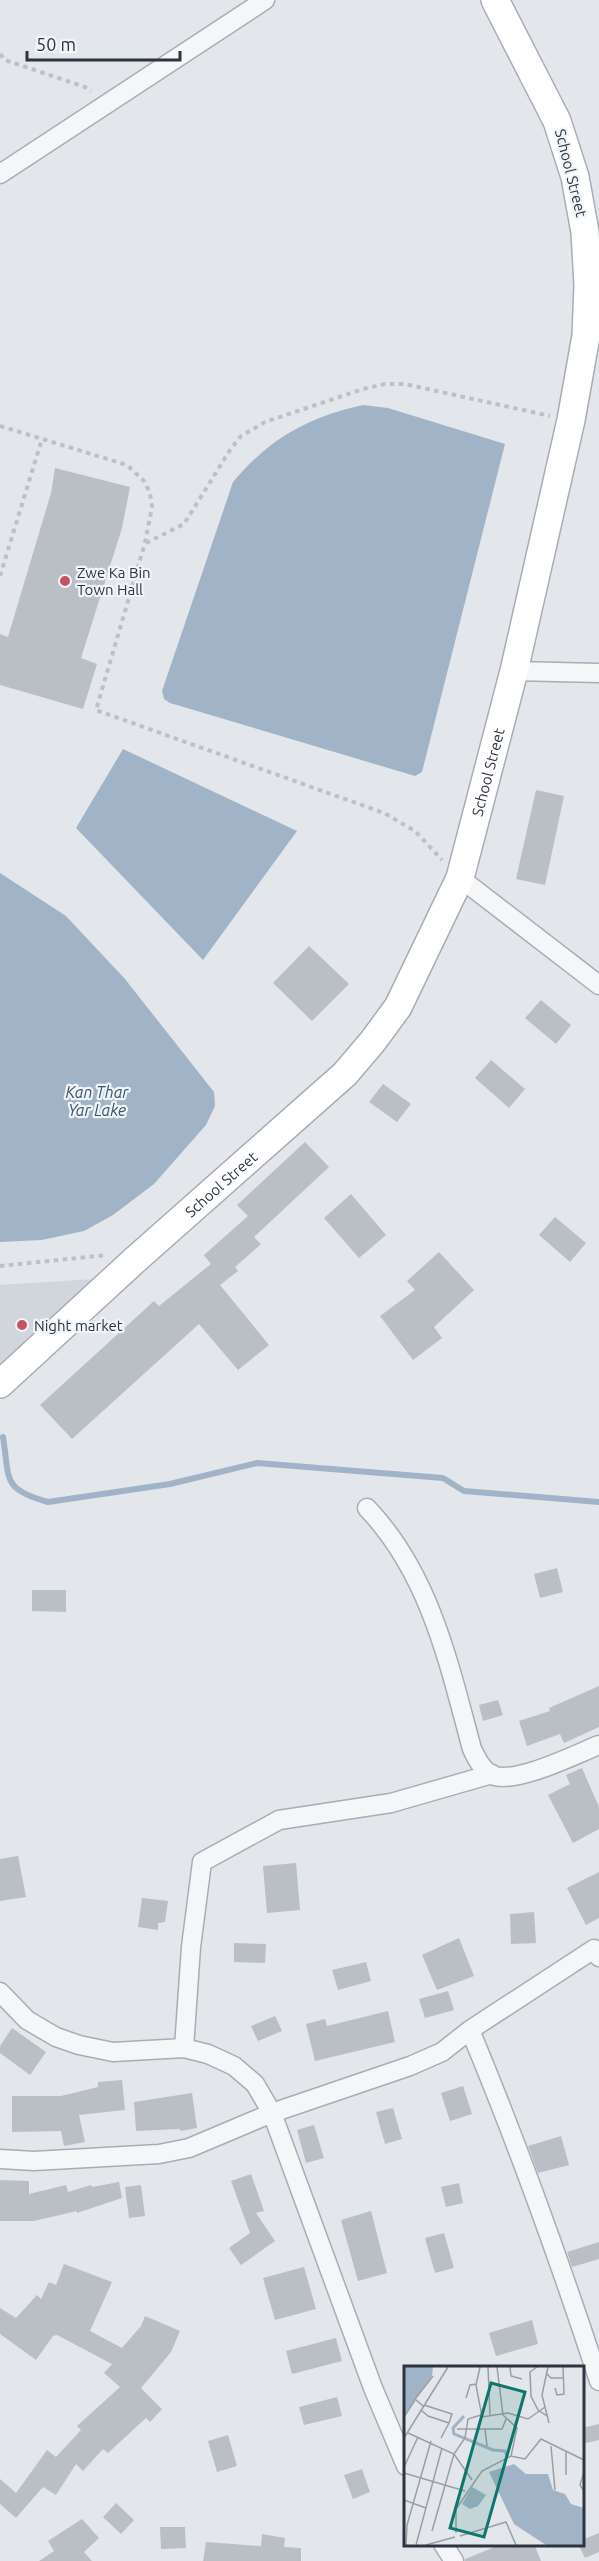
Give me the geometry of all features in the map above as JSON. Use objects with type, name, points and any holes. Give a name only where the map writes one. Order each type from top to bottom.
[{"type":"street","points":[[0,174],[266,0]]},
{"type":"street","name":"School Street","points":[[0,1384],[136,1259],[345,1074],[398,1007],[460,878],[514,671],[571,420],[586,336],[588,285],[585,232],[575,177],[557,121],[495,0]]},
{"type":"street","points":[[514,671],[599,673]]},
{"type":"street","points":[[460,878],[599,986]]},
{"type":"street","points":[[368,1508],[386,1527],[409,1562],[443,1639],[472,1749],[480,1764],[492,1774],[504,1777],[521,1775],[599,1745]]},
{"type":"street","points":[[184,2048],[191,1947],[202,1862],[279,1820],[391,1803],[492,1774]]},
{"type":"street","points":[[0,2159],[34,2161],[159,2154],[189,2148],[272,2113],[410,2066],[442,2052],[470,2030],[594,1949],[599,1957]]},
{"type":"street","points":[[0,1992],[27,2020],[56,2037],[113,2052],[184,2048],[208,2054],[234,2066],[255,2084],[272,2113],[369,2377],[404,2464]]},
{"type":"street","points":[[470,2030],[504,2111],[562,2266],[599,2381]]},
{"type":"street","points":[[444,2546],[454,2561]]},
{"type":"path","points":[[0,54],[5,60],[85,87],[109,104]]},
{"type":"path","points":[[145,543],[184,524],[241,436],[265,422],[363,389],[385,384],[405,384],[571,420]]},
{"type":"path","points":[[0,426],[127,465],[137,472],[150,493],[152,507],[145,543],[96,710],[384,813],[415,831],[460,878]]},
{"type":"path","points":[[0,576],[42,439]]},
{"type":"path","points":[[0,1266],[121,1254],[136,1259]]},
{"type":"shaded area","name":"Night market","points":[[94,1279],[0,1365],[0,1285]]},
{"type":"water","points":[[363,405],[388,408],[505,444],[422,772],[415,776],[170,703],[164,699],[162,691],[233,482],[261,454],[291,432],[325,416]]},
{"type":"water","points":[[123,749],[297,831],[203,960],[76,828]]},
{"type":"water","name":"Kan Thar Yar Lake","points":[[0,873],[66,916],[125,979],[214,1092],[215,1106],[206,1125],[154,1184],[113,1215],[84,1231],[42,1240],[0,1242]]},
{"type":"building","name":"Zwe Ka Bin Town Hall","points":[[55,468],[130,487],[122,528],[81,658],[97,664],[83,709],[0,685],[0,634],[8,637],[51,493]]},
{"type":"building","points":[[536,790],[564,796],[545,885],[516,879]]},
{"type":"building","points":[[309,946],[349,984],[312,1021],[273,983]]},
{"type":"building","points":[[541,1000],[571,1025],[556,1044],[525,1018]]},
{"type":"building","points":[[491,1060],[525,1089],[509,1108],[475,1078]]},
{"type":"building","points":[[383,1084],[411,1104],[397,1122],[369,1102]]},
{"type":"building","points":[[305,1142],[329,1167],[254,1237],[261,1244],[235,1267],[238,1271],[220,1285],[269,1345],[238,1370],[199,1324],[72,1439],[40,1405],[154,1301],[159,1306],[211,1264],[204,1255],[248,1216],[237,1205]]},
{"type":"building","points":[[351,1194],[386,1235],[359,1258],[324,1218]]},
{"type":"building","points":[[555,1217],[586,1243],[570,1262],[539,1235]]},
{"type":"building","points":[[439,1252],[474,1290],[434,1327],[442,1338],[413,1360],[380,1316],[415,1290],[407,1281]]},
{"type":"building","points":[[557,1568],[563,1592],[540,1598],[534,1574]]},
{"type":"building","points":[[32,1590],[66,1590],[66,1612],[32,1611]]},
{"type":"building","points":[[599,1686],[599,1727],[564,1743],[560,1734],[527,1746],[519,1721],[550,1711],[549,1708]]},
{"type":"building","points":[[498,1700],[503,1715],[483,1721],[479,1705]]},
{"type":"building","points":[[582,1768],[599,1807],[599,1829],[573,1843],[548,1795],[570,1784],[566,1775]]},
{"type":"building","points":[[18,1856],[26,1897],[0,1901],[0,1859]]},
{"type":"building","points":[[296,1863],[300,1910],[267,1913],[263,1866]]},
{"type":"building","points":[[599,1872],[599,1918],[586,1925],[567,1888]]},
{"type":"building","points":[[142,1898],[168,1901],[165,1922],[158,1923],[158,1930],[138,1927]]},
{"type":"building","points":[[534,1912],[536,1943],[511,1944],[510,1914]]},
{"type":"building","points":[[459,1938],[474,1976],[437,1990],[422,1955]]},
{"type":"building","points":[[234,1943],[266,1944],[265,1963],[234,1962]]},
{"type":"building","points":[[366,1962],[371,1981],[338,1990],[332,1970]]},
{"type":"building","points":[[448,1991],[454,2010],[425,2018],[419,1999]]},
{"type":"building","points":[[388,2011],[395,2042],[315,2061],[306,2024],[325,2019],[327,2026]]},
{"type":"building","points":[[275,2016],[282,2031],[258,2041],[251,2026]]},
{"type":"building","points":[[12,2028],[46,2052],[30,2075],[0,2053],[0,2046]]},
{"type":"building","points":[[122,2080],[125,2110],[79,2115],[85,2142],[64,2146],[61,2131],[12,2132],[12,2096],[61,2096],[98,2087],[98,2082]]},
{"type":"building","points":[[463,2086],[472,2114],[450,2121],[441,2093]]},
{"type":"building","points":[[192,2093],[197,2128],[180,2131],[180,2129],[136,2131],[134,2102]]},
{"type":"building","points":[[393,2108],[402,2139],[385,2144],[376,2112]]},
{"type":"building","points":[[314,2125],[324,2158],[306,2163],[297,2130]]},
{"type":"building","points":[[561,2136],[569,2165],[538,2173],[528,2146]]},
{"type":"building","points":[[251,2174],[264,2211],[256,2213],[275,2241],[241,2265],[229,2248],[250,2233],[231,2181]]},
{"type":"building","points":[[0,2180],[29,2181],[29,2194],[66,2185],[68,2192],[91,2185],[92,2187],[119,2182],[122,2198],[77,2213],[77,2211],[34,2221],[0,2221]]},
{"type":"building","points":[[459,2183],[463,2203],[446,2207],[441,2187]]},
{"type":"building","points":[[141,2185],[145,2216],[129,2218],[125,2187]]},
{"type":"building","points":[[371,2211],[387,2273],[358,2281],[341,2220]]},
{"type":"building","points":[[444,2233],[454,2268],[435,2273],[425,2238]]},
{"type":"building","points":[[599,2242],[599,2259],[572,2267],[567,2252]]},
{"type":"building","points":[[64,2264],[112,2282],[90,2331],[122,2348],[141,2326],[145,2316],[180,2331],[171,2352],[141,2388],[162,2409],[150,2422],[146,2418],[108,2453],[103,2449],[83,2471],[76,2464],[56,2495],[43,2487],[16,2518],[0,2504],[0,2479],[16,2493],[47,2450],[56,2457],[81,2430],[77,2426],[120,2387],[104,2373],[112,2364],[57,2335],[53,2336],[36,2360],[0,2334],[0,2308],[16,2318],[37,2295],[41,2299],[49,2282],[56,2285]]},
{"type":"building","points":[[304,2267],[316,2309],[275,2320],[263,2278]]},
{"type":"building","points":[[532,2320],[538,2344],[496,2356],[489,2333]]},
{"type":"building","points":[[336,2338],[342,2361],[292,2374],[286,2351]]},
{"type":"building","points":[[337,2397],[342,2416],[304,2425],[299,2407]]},
{"type":"building","points":[[599,2424],[599,2440],[584,2444],[584,2428]]},
{"type":"building","points":[[228,2435],[237,2466],[217,2472],[208,2441]]},
{"type":"building","points":[[362,2469],[370,2492],[353,2499],[344,2475]]},
{"type":"building","points":[[116,2503],[134,2520],[121,2534],[103,2517]]},
{"type":"building","points":[[82,2519],[99,2538],[84,2552],[92,2561],[39,2561],[54,2551],[48,2541]]},
{"type":"building","points":[[160,2527],[185,2527],[186,2548],[161,2549]]},
{"type":"building","points":[[599,2533],[599,2552],[585,2558],[579,2546],[584,2546],[584,2539]]},
{"type":"building","points":[[262,2534],[285,2538],[284,2547],[301,2548],[301,2561],[203,2561],[206,2542],[261,2546]]},
{"type":"building","points":[[497,2546],[535,2546],[541,2561],[465,2561],[465,2559]]},
{"type":"waterway","points":[[3,1437],[10,1480],[22,1492],[48,1502],[170,1484],[257,1463],[443,1478],[464,1491],[599,1502]]},
{"type":"place","name":"Zwe Ka Bin Town Hall","points":[[65,581]]},
{"type":"place","name":"Night market","points":[[22,1325]]}]
